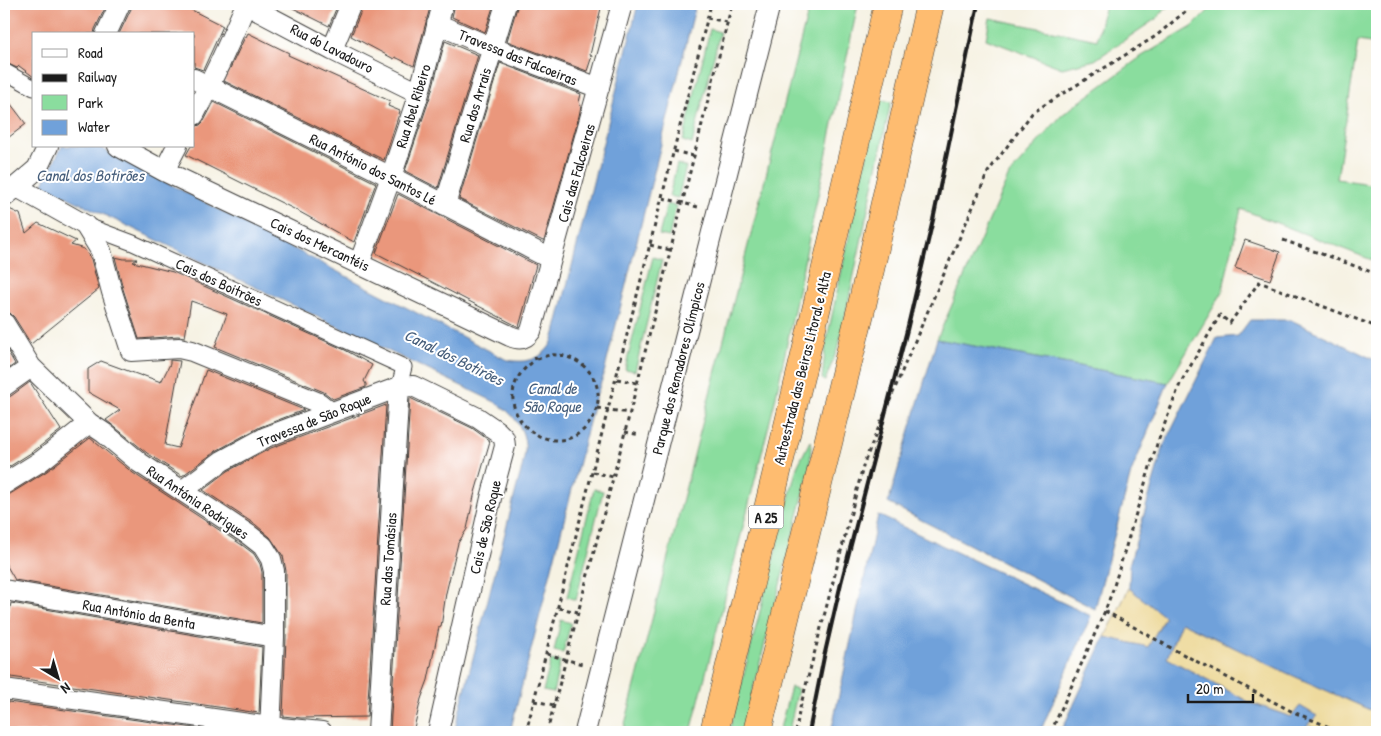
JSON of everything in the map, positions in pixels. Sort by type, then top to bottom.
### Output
[{"type":"highway","name":"Autoestrada das Beiras Litoral e Alta","points":[[714,732],[888,4]]},
{"type":"highway","points":[[757,732],[862,304],[930,4]]},
{"type":"street","points":[[107,32],[120,4]]},
{"type":"street","points":[[195,110],[201,83],[245,4]]},
{"type":"street","name":"Rua do Lavadouro","points":[[245,4],[419,93]]},
{"type":"street","points":[[332,50],[350,4]]},
{"type":"street","name":"Rua Abel Ribeiro","points":[[359,264],[419,93],[443,4]]},
{"type":"street","name":"Rua dos Arrais","points":[[445,205],[506,4]]},
{"type":"street","name":"Cais das Falcoeiras","points":[[523,339],[531,330],[622,4]]},
{"type":"street","name":"Parque dos Remadores Olímpicos","points":[[585,732],[770,4]]},
{"type":"street","name":"Travessa das Falcoeiras","points":[[437,24],[493,48],[599,88]]},
{"type":"street","points":[[4,71],[32,87]]},
{"type":"street","name":"Rua António dos Santos Lé","points":[[201,83],[551,259]]},
{"type":"street","points":[[10,192],[37,169],[47,148]]},
{"type":"street","name":"Cais dos Mercantéis","points":[[122,148],[164,171],[359,264],[513,337],[523,339]]},
{"type":"street","points":[[164,171],[176,148]]},
{"type":"street","name":"Cais dos Boitrões","points":[[10,192],[85,225],[133,243],[404,367],[399,387]]},
{"type":"street","points":[[85,225],[101,252],[131,351],[179,348],[192,351],[319,403],[330,412]]},
{"type":"street","name":"Rua Antónia Rodrigues","points":[[4,323],[31,367],[89,423],[140,463],[263,546],[271,559],[274,571],[274,637],[270,730]]},
{"type":"street","points":[[4,386],[31,367]]},
{"type":"street","name":"Cais de São Roque","points":[[399,387],[413,386],[478,418],[504,438],[504,446],[438,732]]},
{"type":"street","name":"Travessa de São Roque","points":[[182,491],[222,461],[266,437],[399,387]]},
{"type":"street","name":"Rua das Tomásias","points":[[378,732],[399,387]]},
{"type":"street","points":[[4,484],[41,460],[89,423]]},
{"type":"street","name":"Rua António da Benta","points":[[4,590],[274,637]]},
{"type":"street","points":[[4,689],[270,730],[322,732]]},
{"type":"path","points":[[526,732],[711,4]]},
{"type":"path","points":[[547,732],[732,4]]},
{"type":"path","points":[[796,732],[864,463],[988,172],[1033,112],[1156,36],[1194,4]]},
{"type":"path","points":[[707,18],[727,22]]},
{"type":"path","points":[[674,151],[694,156]]},
{"type":"path","points":[[662,198],[699,207]]},
{"type":"path","points":[[1283,240],[1377,274]]},
{"type":"path","points":[[650,245],[670,250]]},
{"type":"path","points":[[1051,732],[1105,611],[1157,444],[1180,384],[1220,315],[1230,323],[1260,282],[1377,327]]},
{"type":"path","points":[[549,355],[563,356],[576,360],[587,369],[595,380],[598,394],[597,408],[592,419],[584,429],[574,436],[562,440],[550,440],[538,436],[527,429],[519,420],[514,409],[514,387],[526,367],[535,360],[549,355]]},
{"type":"path","points":[[617,379],[637,383]]},
{"type":"path","points":[[597,408],[629,413]]},
{"type":"path","points":[[593,472],[613,477]]},
{"type":"path","points":[[558,608],[578,612]]},
{"type":"path","points":[[1105,611],[1292,711],[1340,732]]},
{"type":"path","points":[[547,654],[583,664]]},
{"type":"path","points":[[534,701],[554,705]]},
{"type":"green space","points":[[810,4],[858,4],[775,401],[691,732],[623,732]]},
{"type":"green space","points":[[1105,4],[1170,4],[1157,18],[1095,60],[1062,68],[986,39],[990,18],[1097,40]]},
{"type":"green space","points":[[1215,4],[1377,4],[1377,44],[1358,41],[1337,179],[1377,185],[1377,262],[1241,209],[1222,293],[1168,383],[937,339],[1009,175],[1062,115],[1142,56],[1192,27]]},
{"type":"green space","points":[[710,29],[720,32],[692,144],[683,141]]},
{"type":"green space","points":[[879,99],[891,102],[839,345],[825,381],[822,379],[826,343]]},
{"type":"green space","points":[[677,164],[686,167],[678,198],[669,196]]},
{"type":"green space","points":[[667,204],[676,206],[669,237],[659,235]]},
{"type":"green space","points":[[653,257],[662,260],[635,371],[625,369]]},
{"type":"green space","points":[[810,441],[810,469],[742,732],[729,732],[797,467]]},
{"type":"green space","points":[[594,489],[603,491],[576,600],[567,597]]},
{"type":"green space","points":[[561,620],[571,623],[563,653],[554,651]]},
{"type":"green space","points":[[551,660],[560,662],[553,693],[543,691]]},
{"type":"green space","points":[[791,687],[798,689],[789,732],[779,732]]},
{"type":"sand","points":[[1129,588],[1165,616],[1148,647],[1105,637]]},
{"type":"sand","points":[[1181,622],[1287,673],[1377,713],[1377,732],[1318,732],[1308,724],[1317,716],[1300,706],[1292,717],[1251,703],[1167,658]]},
{"type":"water","name":"Canal de São Roque","points":[[638,4],[696,4],[603,377],[595,399],[510,732],[454,732],[523,463],[525,451],[524,436],[517,422],[495,402],[42,185],[61,148],[101,148],[505,359],[524,361],[537,358],[547,350],[555,335]]},
{"type":"water","points":[[1250,320],[1291,320],[1377,361],[1377,713],[1287,673],[1181,622],[1167,658],[1251,703],[1291,717],[1300,706],[1317,716],[1308,724],[1305,732],[1061,732],[1105,637],[1148,647],[1165,617],[1129,588],[1130,562],[1164,445],[1217,338],[1238,336]]},
{"type":"water","points":[[937,339],[1168,383],[1131,473],[1095,609],[888,503]]},
{"type":"water","points":[[878,515],[1091,616],[1040,732],[831,732]]},
{"type":"building","points":[[4,4],[107,4],[94,32],[32,32],[32,76],[19,66],[17,68],[4,62]]},
{"type":"building","points":[[132,4],[180,4],[223,26],[203,70],[195,67],[195,32],[120,32]]},
{"type":"building","points":[[285,4],[338,4],[329,26]]},
{"type":"building","points":[[363,4],[431,4],[414,66],[395,57],[394,59],[351,36]]},
{"type":"building","points":[[455,4],[494,4],[485,32],[452,17]]},
{"type":"building","points":[[518,4],[602,4],[590,55],[592,56],[587,71],[507,41]]},
{"type":"building","points":[[248,33],[289,53],[288,55],[390,101],[388,106],[400,111],[384,160],[224,81]]},
{"type":"building","points":[[445,41],[478,55],[438,188],[405,171],[430,97]]},
{"type":"building","points":[[500,63],[581,94],[579,116],[544,241],[459,199]]},
{"type":"building","points":[[4,95],[26,124],[4,141]]},
{"type":"building","points":[[214,102],[376,183],[354,242],[298,211],[186,155],[190,148],[195,148],[195,127],[204,121]]},
{"type":"building","points":[[398,194],[536,265],[519,327],[376,253]]},
{"type":"building","points":[[7,208],[20,214],[26,233],[38,223],[76,241],[71,245],[84,249],[91,259],[99,289],[31,344],[14,317],[9,312],[4,311],[4,209]]},
{"type":"building","points":[[1245,240],[1280,252],[1270,280],[1235,268]]},
{"type":"building","points":[[115,257],[137,259],[133,262],[173,272],[345,350],[372,365],[364,381],[366,387],[333,399],[324,392],[215,347],[227,314],[191,301],[185,337],[139,339]]},
{"type":"building","points":[[4,345],[15,364],[4,372]]},
{"type":"building","points":[[170,360],[180,361],[165,445],[178,448],[206,370],[304,410],[260,427],[216,451],[182,476],[147,453],[106,420],[120,410],[88,392],[88,369],[101,361],[161,382],[170,364]]},
{"type":"building","points":[[30,382],[61,430],[34,451],[4,470],[4,398],[11,396]]},
{"type":"building","points":[[410,398],[472,428],[490,441],[474,496],[467,529],[458,543],[446,593],[441,627],[439,627],[428,680],[413,732],[390,732]]},
{"type":"building","points":[[386,405],[367,717],[301,718],[283,716],[286,571],[283,556],[270,537],[256,525],[203,490],[228,471],[271,448]]},
{"type":"building","points":[[90,438],[133,473],[254,554],[262,572],[262,623],[15,580],[4,561],[4,496],[47,471]]},
{"type":"building","points":[[11,603],[262,647],[259,713],[4,676],[4,637]]},
{"type":"building","points":[[8,702],[216,732],[4,732],[4,720]]},
{"type":"railway","points":[[809,732],[841,583],[907,330],[933,220],[978,4]]},
{"type":"water label","name":"Canal dos Botirões","points":[[90,175]]},
{"type":"water label","name":"Canal dos Botirões","points":[[454,357]]}]
